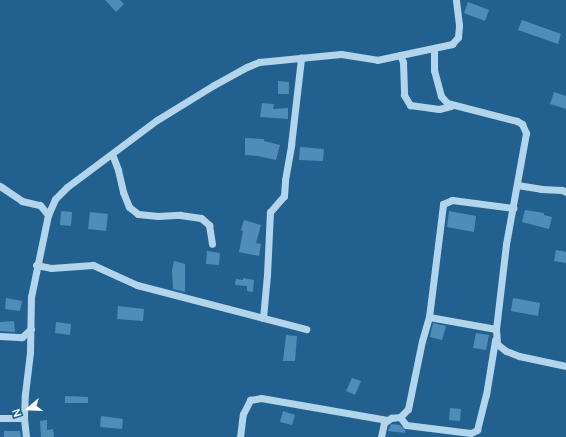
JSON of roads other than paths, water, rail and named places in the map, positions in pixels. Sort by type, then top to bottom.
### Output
[{"type":"street","points":[[26,437],[24,418],[31,329],[31,297],[36,265],[48,215],[55,199],[67,187],[157,120],[247,67],[260,62],[341,54],[377,60],[452,44],[458,37],[459,25],[456,0]]},
{"type":"street","points":[[400,417],[406,424],[471,433],[477,430],[486,395],[495,339],[506,244],[526,133],[522,124],[503,117],[451,106],[446,103],[441,96],[434,70],[434,49]]},
{"type":"street","points":[[400,55],[403,62],[404,94],[410,105],[420,108],[439,109],[451,106]]},
{"type":"street","points":[[263,318],[270,212],[284,196],[301,58]]},
{"type":"street","points":[[112,154],[129,207],[138,214],[158,216],[180,215],[201,218],[209,225],[212,244]]},
{"type":"street","points":[[517,185],[541,189],[562,190],[566,192]]},
{"type":"street","points":[[0,186],[22,201],[40,205],[48,215]]},
{"type":"street","points":[[240,437],[243,414],[250,400],[261,398],[387,420],[400,417],[408,409],[422,341],[429,317],[443,204],[452,200],[513,208]]},
{"type":"street","points":[[36,265],[51,268],[93,265],[137,285],[306,329]]},
{"type":"street","points":[[429,317],[496,329]]},
{"type":"street","points":[[0,336],[22,337],[31,329]]},
{"type":"street","points":[[495,339],[501,348],[519,356],[566,366]]},
{"type":"street","points":[[0,418],[24,418]]},
{"type":"street","points":[[381,437],[384,423],[387,420]]}]
